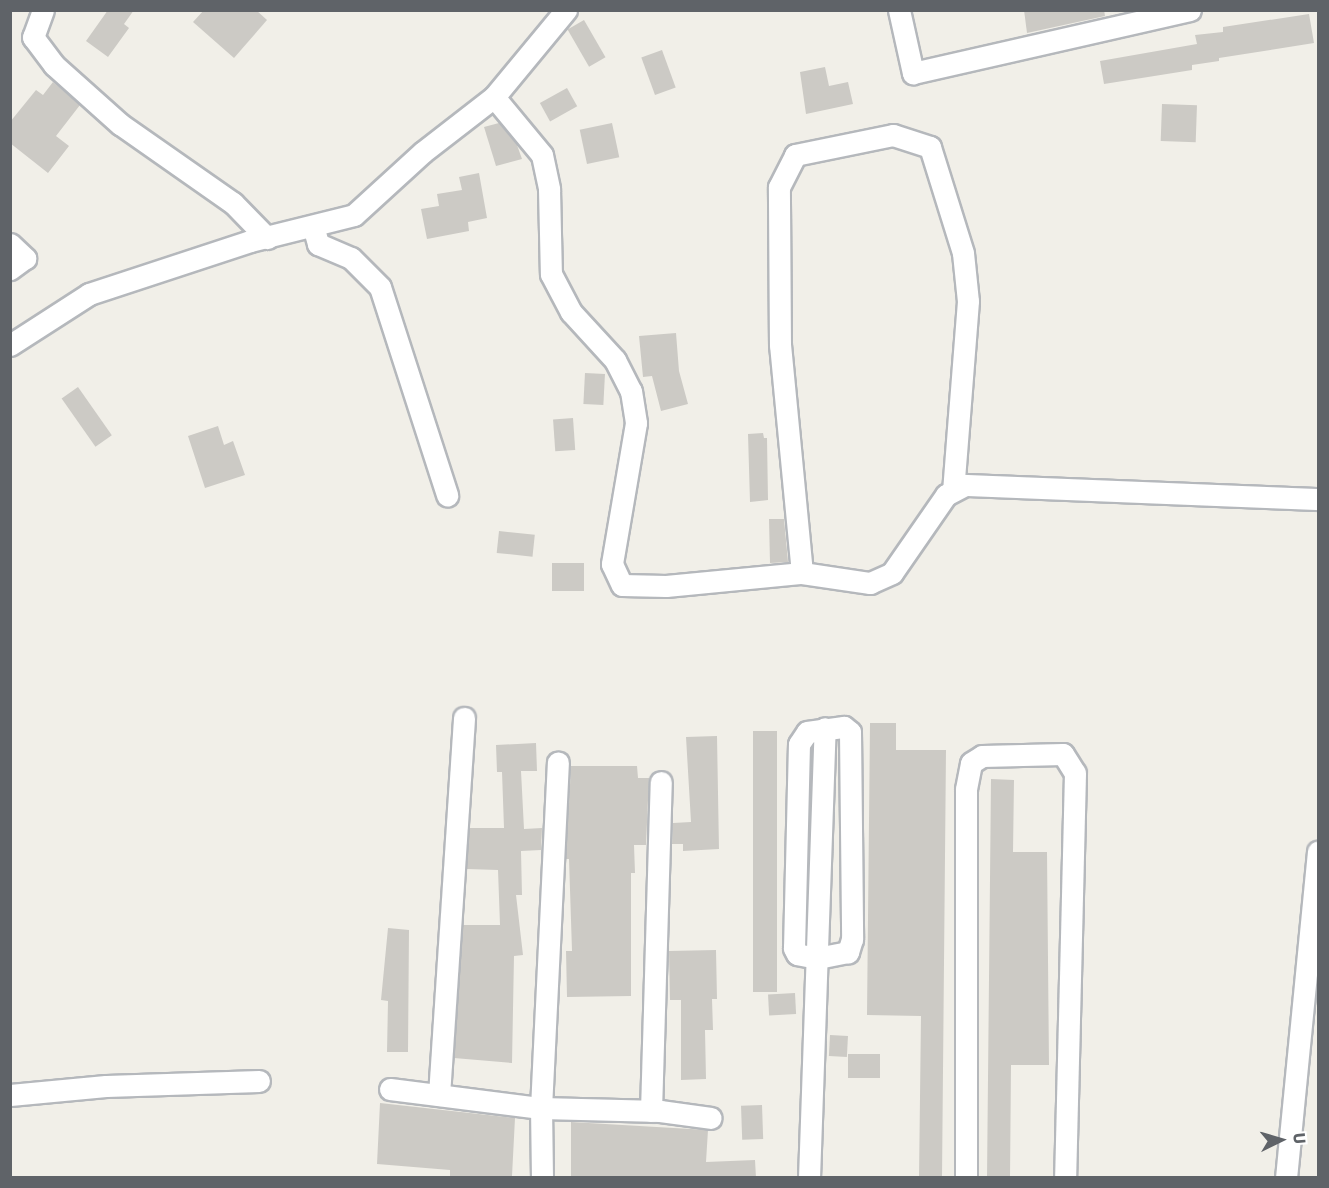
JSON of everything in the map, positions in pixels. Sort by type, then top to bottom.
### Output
[{"type":"street","points":[[44,10],[33,37],[54,65],[120,124],[233,203],[267,238]]},
{"type":"street","points":[[10,345],[89,294],[267,238],[354,215],[423,152],[494,97],[566,10]]},
{"type":"street","points":[[900,10],[913,72],[1190,10]]},
{"type":"street","points":[[494,97],[542,155],[549,189],[551,274],[571,312],[615,360],[631,391],[636,423],[612,564],[622,585],[666,586],[802,573],[856,583],[880,580],[892,573],[953,490],[965,485],[1318,499]]},
{"type":"street","points":[[802,573],[780,345],[778,187],[795,155],[893,135],[930,147],[963,253],[968,301],[953,490]]},
{"type":"street","points":[[313,226],[318,244],[351,258],[380,287],[447,495]]},
{"type":"street","points":[[10,244],[25,258],[10,270]]},
{"type":"street","points":[[439,1095],[464,718]]},
{"type":"street","points":[[809,1178],[825,728],[844,727],[850,732],[852,939],[848,952],[817,958]]},
{"type":"street","points":[[966,1178],[966,789],[971,763],[982,756],[1063,754],[1075,772],[1065,1178]]},
{"type":"street","points":[[542,1178],[541,1108],[558,762]]},
{"type":"street","points":[[651,1111],[661,782]]},
{"type":"street","points":[[1286,1178],[1313,960],[1318,852]]},
{"type":"street","points":[[10,1095],[106,1086],[259,1081]]},
{"type":"street","points":[[390,1089],[541,1108],[651,1111],[711,1118]]},
{"type":"building","points":[[108,10],[134,10],[124,24],[129,28],[108,57],[86,41]]},
{"type":"building","points":[[204,10],[256,10],[267,20],[234,58],[193,22]]},
{"type":"building","points":[[1024,10],[1104,10],[1105,16],[1027,33]]},
{"type":"building","points":[[1309,14],[1314,43],[1219,58],[1219,61],[1192,65],[1192,70],[1104,84],[1100,61],[1197,44],[1195,35],[1223,32],[1223,27]]},
{"type":"building","points":[[584,20],[606,57],[589,67],[568,30]]},
{"type":"building","points":[[662,50],[676,88],[655,95],[641,58]]},
{"type":"building","points":[[825,67],[829,86],[848,82],[853,104],[806,114],[800,72]]},
{"type":"building","points":[[53,82],[80,105],[56,136],[69,146],[48,173],[10,143],[10,122],[36,90],[43,95]]},
{"type":"building","points":[[567,88],[577,106],[550,121],[540,103]]},
{"type":"building","points":[[1162,104],[1197,105],[1196,142],[1161,141]]},
{"type":"building","points":[[499,123],[517,145],[522,159],[496,166],[484,127]]},
{"type":"building","points":[[612,123],[619,157],[587,164],[580,130]]},
{"type":"building","points":[[479,173],[487,218],[468,222],[469,231],[427,239],[421,209],[439,206],[437,194],[462,190],[459,177]]},
{"type":"building","points":[[676,333],[679,371],[688,404],[661,411],[652,376],[643,377],[639,336]]},
{"type":"building","points":[[585,373],[605,374],[603,405],[583,404]]},
{"type":"building","points":[[78,387],[112,435],[95,447],[62,398]]},
{"type":"building","points":[[573,418],[575,450],[555,451],[553,419]]},
{"type":"building","points":[[218,426],[224,445],[233,441],[245,475],[205,488],[188,436]]},
{"type":"building","points":[[763,433],[764,438],[767,438],[768,500],[750,502],[748,434]]},
{"type":"building","points":[[769,519],[784,519],[788,562],[770,563]]},
{"type":"building","points":[[499,531],[535,535],[533,557],[497,553]]},
{"type":"building","points":[[552,563],[584,563],[584,591],[552,591]]},
{"type":"building","points":[[870,723],[896,723],[896,750],[946,750],[942,1178],[919,1178],[921,1016],[867,1015]]},
{"type":"building","points":[[753,731],[777,731],[777,992],[753,992]]},
{"type":"building","points":[[717,736],[719,849],[683,851],[683,844],[672,844],[673,823],[691,822],[686,737]]},
{"type":"building","points":[[536,743],[537,771],[521,771],[524,829],[542,828],[541,850],[521,851],[522,895],[516,895],[523,955],[514,956],[512,1063],[454,1058],[463,925],[500,925],[498,870],[467,869],[469,828],[504,828],[502,772],[497,772],[496,745]]},
{"type":"building","points":[[571,766],[637,766],[638,778],[649,778],[646,845],[634,845],[635,873],[631,873],[631,996],[567,997],[566,951],[572,951],[569,859],[566,859]]},
{"type":"building","points":[[991,779],[1014,780],[1013,852],[1047,852],[1049,1065],[1011,1065],[1010,1178],[987,1178]]},
{"type":"building","points":[[388,928],[409,930],[408,1052],[387,1052],[388,1001],[381,1000]]},
{"type":"building","points":[[716,950],[717,999],[712,999],[713,1030],[705,1030],[706,1079],[681,1080],[681,1000],[670,1000],[669,951]]},
{"type":"building","points":[[795,993],[796,1014],[769,1015],[768,994]]},
{"type":"building","points":[[830,1035],[848,1036],[847,1057],[829,1056]]},
{"type":"building","points":[[848,1054],[880,1054],[880,1078],[848,1078]]},
{"type":"building","points":[[380,1103],[515,1118],[512,1176],[450,1177],[450,1170],[377,1164]]},
{"type":"building","points":[[762,1105],[763,1139],[742,1140],[741,1106]]},
{"type":"building","points":[[571,1122],[708,1130],[706,1162],[755,1160],[756,1178],[571,1178]]}]
